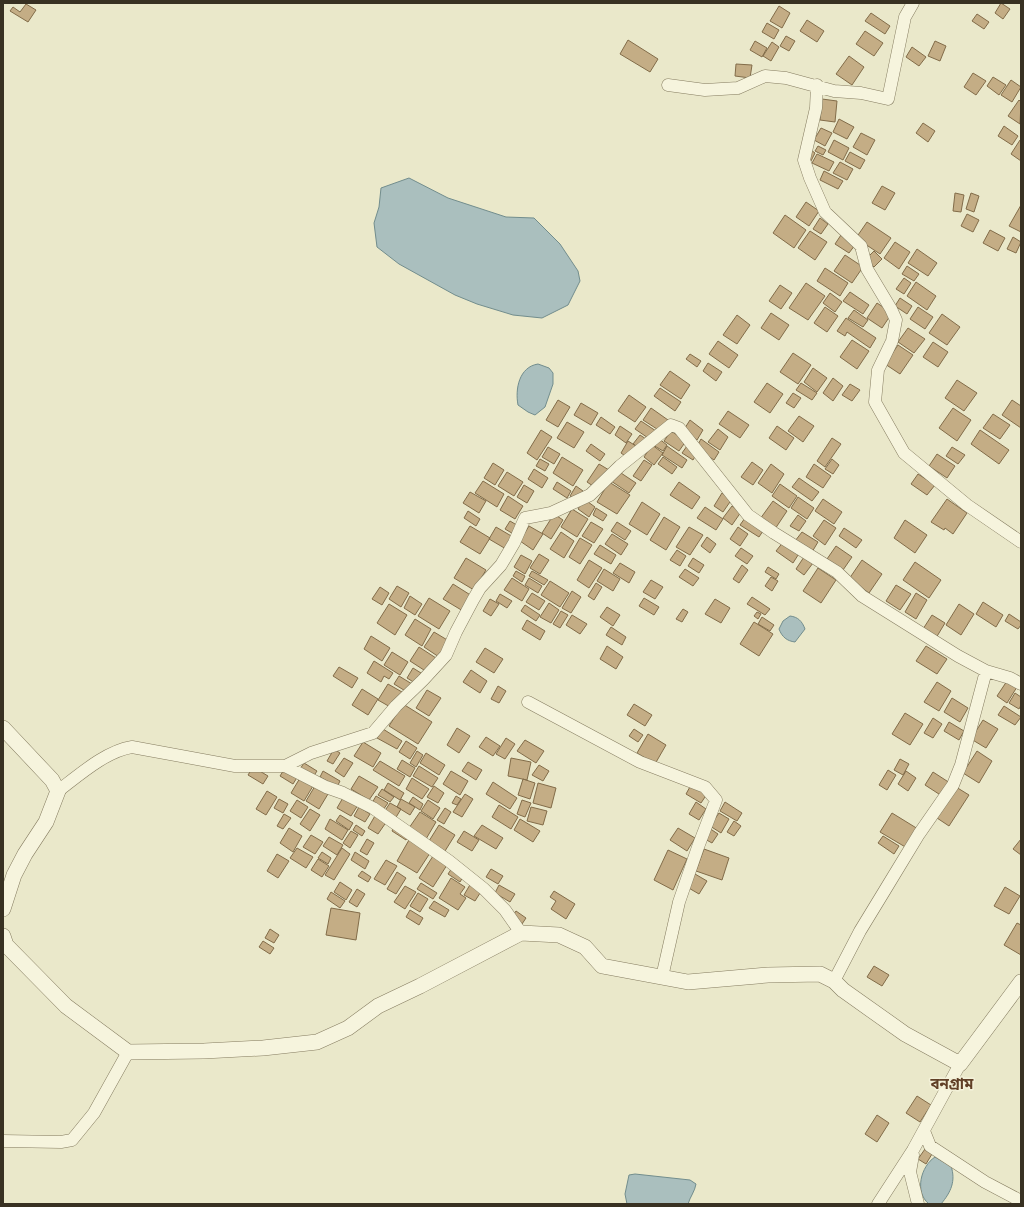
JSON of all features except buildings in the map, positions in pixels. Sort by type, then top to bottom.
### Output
[{"type":"street","points":[[668,85],[705,90],[738,88],[765,76],[786,78],[817,85],[834,91],[861,93],[888,99],[905,17],[913,3]]},
{"type":"street","points":[[817,85],[816,108],[804,160],[810,178],[825,212],[861,246],[867,269],[896,320],[892,341],[878,370],[875,402],[904,453],[967,505],[1021,542]]},
{"type":"street","points":[[3,909],[14,875],[25,854],[46,822],[58,791],[102,759],[121,749],[132,747],[235,766],[285,766],[312,753],[373,733],[396,706],[446,655],[472,600],[480,588],[501,565],[514,543],[525,518],[551,513],[590,495],[620,466],[671,425],[679,428],[748,515],[837,572],[862,596],[958,656],[986,671],[1010,678],[1021,684]]},
{"type":"street","points":[[834,981],[860,931],[919,834],[953,785],[961,765],[986,671]]},
{"type":"street","points":[[528,702],[640,762],[705,787],[716,800],[679,902],[662,977]]},
{"type":"street","points":[[3,728],[52,780],[58,791]]},
{"type":"street","points":[[285,766],[326,787],[343,793],[373,808],[417,838],[484,889],[505,910],[521,933]]},
{"type":"street","points":[[3,936],[6,945],[66,1006],[128,1052],[256,1049],[317,1042],[348,1028],[378,1006],[420,986],[521,933],[559,935],[585,947],[602,966],[688,982],[768,975],[820,974],[834,981],[843,990],[905,1034],[960,1064]]},
{"type":"street","points":[[878,1204],[913,1150],[960,1064],[1021,982]]},
{"type":"street","points":[[3,1142],[61,1142],[72,1140],[94,1114],[128,1052]]},
{"type":"street","points":[[924,1131],[930,1146],[985,1182],[1021,1201]]},
{"type":"street","points":[[913,1150],[910,1172],[918,1204]]},
{"type":"shaded area","points":[[409,178],[448,198],[506,217],[534,218],[560,244],[578,271],[580,281],[568,305],[542,318],[513,315],[477,304],[455,295],[399,264],[377,247],[374,223],[379,207],[381,188]]},
{"type":"shaded area","points":[[538,364],[549,368],[553,373],[553,384],[545,407],[535,415],[518,405],[517,392],[520,380],[526,369]]},
{"type":"shaded area","points":[[790,616],[799,620],[805,629],[795,642],[785,638],[779,629],[783,621]]},
{"type":"shaded area","points":[[935,1157],[951,1166],[953,1181],[950,1191],[941,1204],[929,1204],[924,1199],[922,1193],[921,1179],[926,1166]]},
{"type":"shaded area","points":[[635,1174],[690,1180],[696,1184],[695,1189],[688,1204],[627,1204],[625,1194],[629,1175]]},
{"type":"district","name":"বনগ্রাম","points":[[952,1084]]}]
